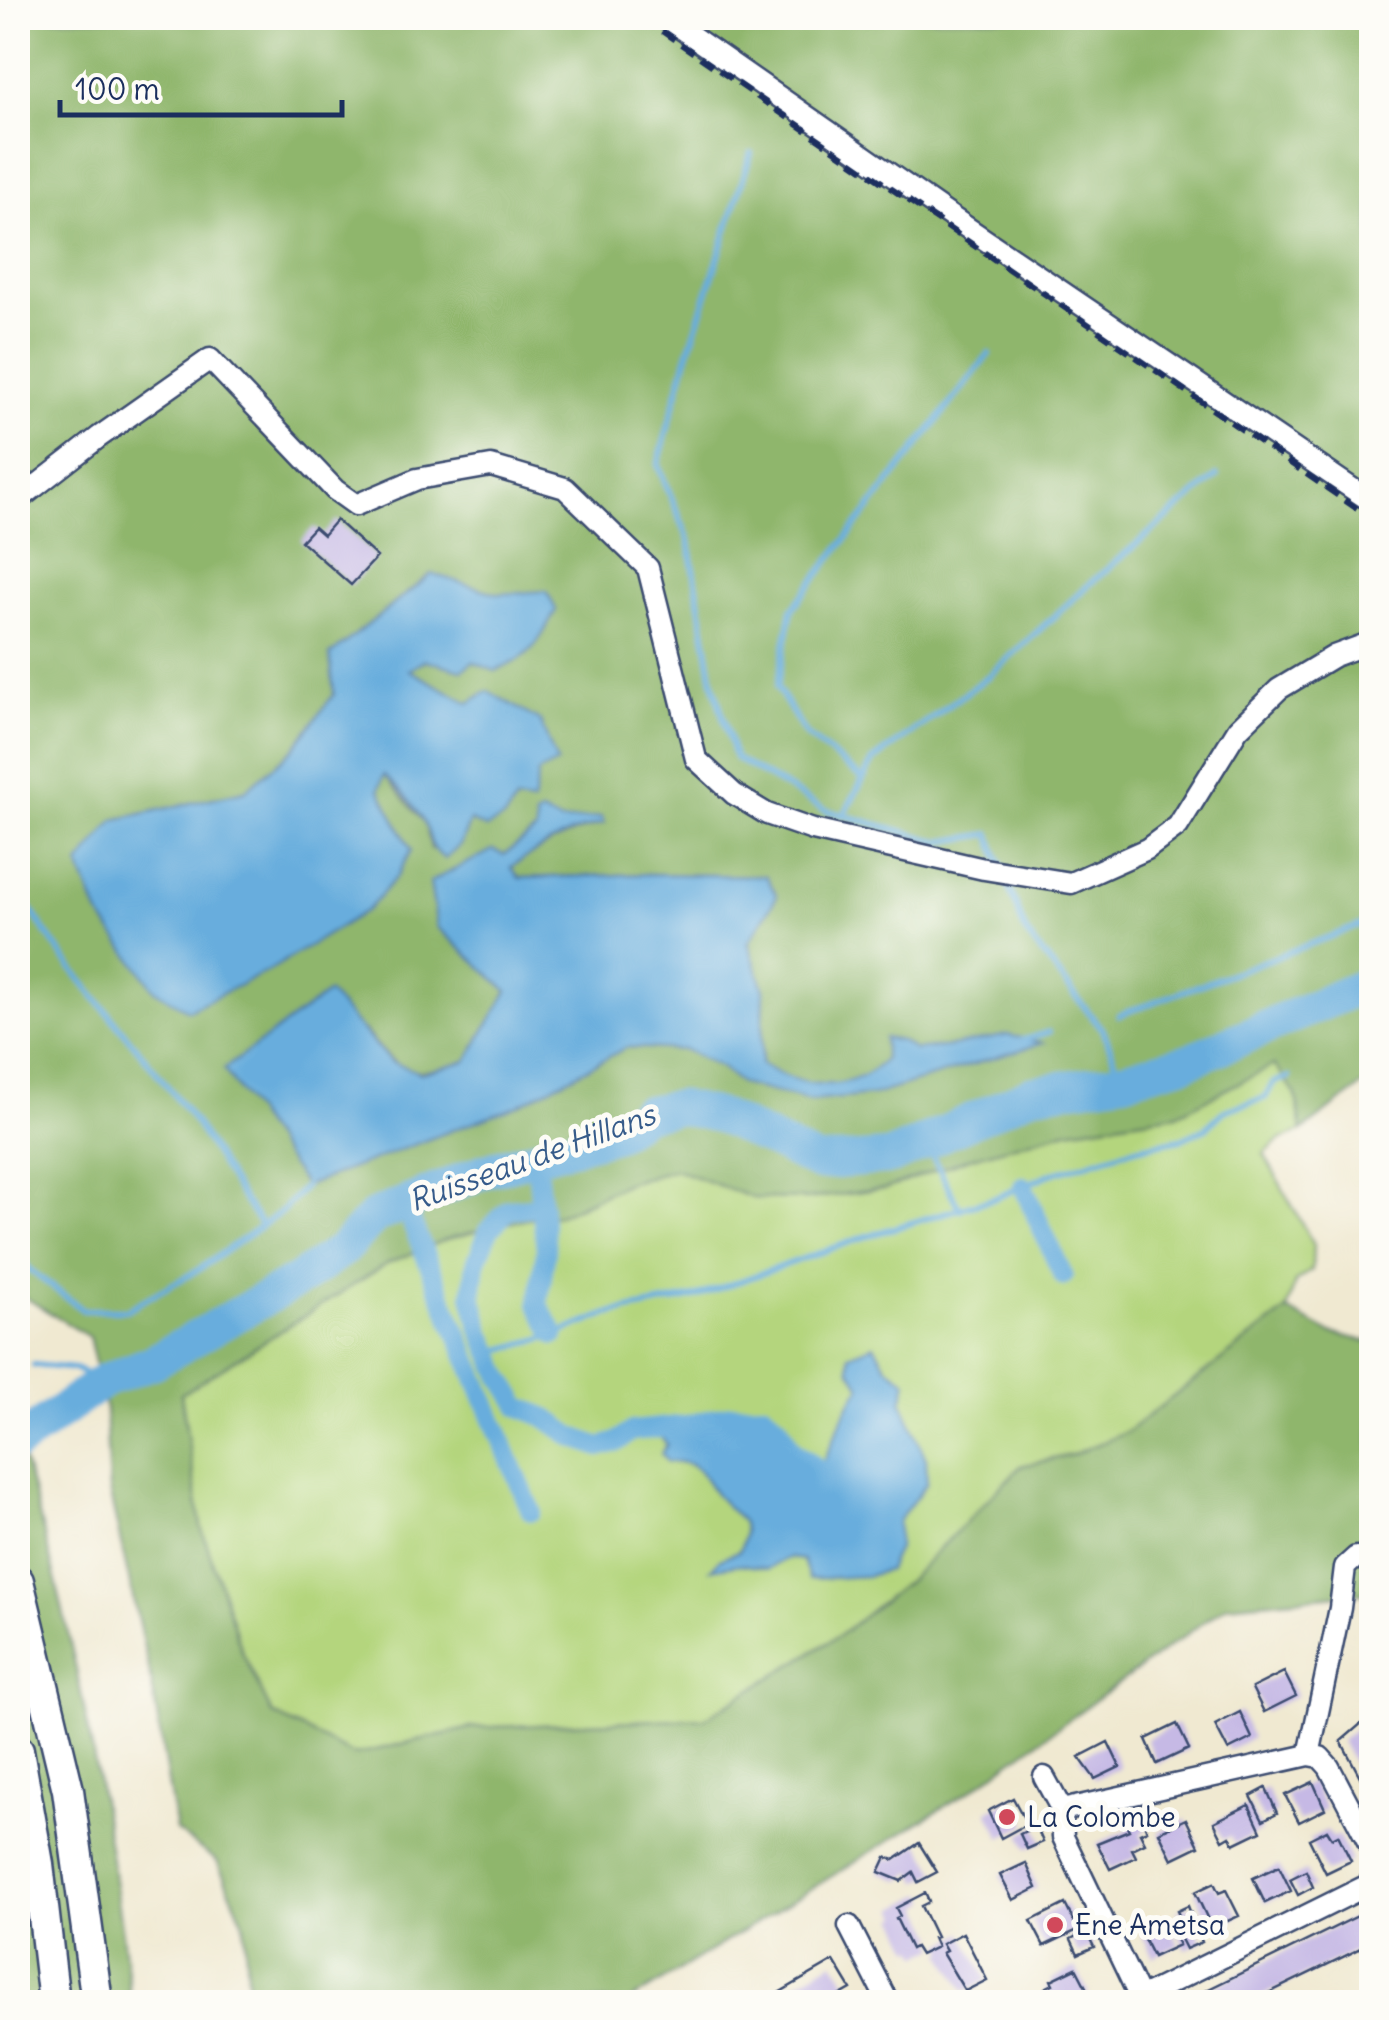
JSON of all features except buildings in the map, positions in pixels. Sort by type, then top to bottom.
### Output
[{"type":"highway","points":[[18,1581],[68,1790],[97,2002]]},
{"type":"highway","points":[[18,1750],[38,1864],[54,2002]]},
{"type":"street","points":[[666,18],[1372,502]]},
{"type":"street","points":[[18,500],[98,437],[210,359],[335,490],[356,505],[417,479],[491,466],[564,488],[648,568],[696,760],[734,794],[767,814],[812,830],[984,869],[1072,883],[1147,849],[1178,826],[1238,729],[1280,689],[1334,656],[1372,642]]},
{"type":"street","points":[[1308,1755],[1340,1608],[1345,1567],[1356,1557]]},
{"type":"street","points":[[1062,1810],[1308,1755],[1320,1756],[1372,1850]]},
{"type":"street","points":[[1044,1777],[1062,1810],[1063,1837],[1141,2000],[1372,1880]]},
{"type":"street","points":[[849,1926],[888,2002]]},
{"type":"green space","points":[[18,18],[1371,18],[1371,1079],[1302,1131],[1296,1095],[1274,1065],[1177,1114],[1067,1130],[969,1158],[885,1189],[806,1199],[753,1198],[675,1169],[627,1183],[559,1215],[520,1220],[447,1239],[388,1263],[181,1394],[201,1527],[243,1654],[272,1714],[354,1755],[471,1728],[705,1718],[840,1635],[907,1582],[1021,1466],[1072,1455],[1127,1432],[1287,1310],[1330,1333],[1371,1342],[1371,1592],[1227,1605],[971,1790],[628,2002],[246,2002],[244,1923],[217,1861],[176,1831],[151,1679],[109,1490],[105,1406],[89,1337],[18,1293]],"holes":[[[431,574],[498,594],[462,670],[425,660],[408,670],[469,703],[516,801],[504,818],[470,821],[460,845],[431,849],[425,824],[384,774],[378,788],[411,850],[114,820],[245,791],[293,750],[334,694],[330,655]],[[536,816],[561,822],[601,817],[604,823],[567,836],[511,867],[519,878],[766,876],[777,896],[748,943],[764,990],[761,1072],[722,1068],[685,1049],[627,1047],[516,1106],[225,1069],[365,1031],[390,1058],[409,1070],[432,1070],[467,1061],[508,991],[437,927],[503,856],[536,831]]]},
{"type":"green space","points":[[1275,1064],[1296,1095],[1302,1131],[1280,1140],[1264,1154],[1313,1244],[1312,1270],[1295,1282],[1287,1310],[1127,1432],[1072,1455],[1021,1466],[907,1582],[840,1635],[705,1718],[471,1728],[354,1755],[272,1714],[243,1654],[201,1527],[181,1394],[388,1263],[447,1239],[520,1220],[559,1215],[627,1183],[675,1169],[753,1198],[806,1199],[885,1189],[969,1158],[1067,1130],[1177,1114]]},
{"type":"green space","points":[[18,1441],[72,1650],[111,1860],[131,2002],[19,2002]]},
{"type":"water","points":[[432,574],[498,594],[547,591],[556,610],[533,648],[495,671],[473,662],[462,670],[425,660],[409,670],[469,703],[488,691],[540,721],[557,763],[538,773],[533,803],[516,801],[504,818],[486,828],[470,821],[460,845],[445,859],[433,847],[412,805],[384,775],[379,789],[411,850],[397,876],[367,910],[270,970],[188,1010],[156,991],[98,913],[79,865],[114,820],[245,791],[293,750],[334,694],[330,655]]},
{"type":"water","points":[[541,813],[561,822],[601,817],[604,823],[567,835],[511,867],[519,878],[766,876],[777,896],[748,943],[764,990],[761,1064],[776,1072],[808,1083],[856,1079],[884,1060],[884,1038],[901,1041],[915,1050],[1008,1035],[1043,1043],[873,1095],[811,1101],[741,1084],[722,1068],[685,1050],[627,1047],[516,1106],[305,1186],[224,1069],[328,993],[391,1062],[421,1073],[467,1061],[508,991],[437,927],[430,882],[493,850],[504,855],[536,831],[536,816]]},
{"type":"water","points":[[874,1345],[887,1367],[907,1381],[902,1402],[926,1459],[927,1483],[898,1521],[898,1548],[888,1570],[868,1576],[809,1579],[803,1560],[788,1558],[768,1569],[741,1564],[711,1569],[720,1559],[740,1550],[743,1523],[698,1470],[686,1463],[667,1462],[661,1454],[667,1444],[654,1430],[731,1414],[764,1413],[779,1426],[792,1449],[819,1469],[861,1387],[850,1369],[849,1355]]},
{"type":"waterway","points":[[751,153],[658,465],[689,540],[713,682],[735,758],[825,810],[940,842],[990,834],[1002,867]]},
{"type":"waterway","points":[[863,779],[805,734],[777,687],[792,609],[989,354]]},
{"type":"waterway","points":[[844,815],[873,761],[990,675],[1217,476]]},
{"type":"waterway","points":[[1006,879],[1026,933],[1104,1032],[1122,1079]]},
{"type":"waterway","points":[[18,888],[58,949],[194,1122],[262,1225]]},
{"type":"waterway","points":[[1119,1015],[1372,921]]},
{"type":"waterway","name":"Ruisseau de Hillans","points":[[18,1443],[103,1381],[153,1362],[300,1279],[342,1250],[375,1216],[484,1171],[613,1135],[645,1113],[679,1107],[720,1116],[818,1163],[892,1157],[1032,1093],[1122,1079],[1188,1061],[1372,982]]},
{"type":"waterway","points":[[1020,1041],[1049,1032]]},
{"type":"waterway","points":[[493,1352],[555,1335],[608,1314],[695,1297],[867,1236],[998,1197],[1048,1175],[1135,1148],[1181,1139],[1205,1129],[1225,1110],[1265,1098],[1273,1083],[1289,1077]]},
{"type":"waterway","points":[[925,1142],[960,1210]]},
{"type":"waterway","points":[[536,1157],[546,1250],[538,1304],[555,1335]]},
{"type":"waterway","points":[[18,1253],[30,1270],[83,1310],[126,1310],[198,1270],[281,1212],[305,1186]]},
{"type":"waterway","points":[[1023,1186],[1063,1276]]},
{"type":"waterway","points":[[404,1204],[531,1511]]},
{"type":"waterway","points":[[542,1206],[509,1209],[489,1230],[476,1263],[472,1296],[482,1333],[520,1407],[545,1417],[573,1437],[600,1447],[617,1442],[632,1431],[688,1425],[731,1414],[764,1413],[779,1426],[792,1449],[819,1469]]},
{"type":"waterway","points":[[34,1365],[75,1369],[103,1381]]},
{"type":"railway","points":[[643,18],[1372,519]]},
{"type":"place","name":"La Colombe","points":[[1007,1817]]},
{"type":"place","name":"Ene Ametsa","points":[[1055,1925]]}]
